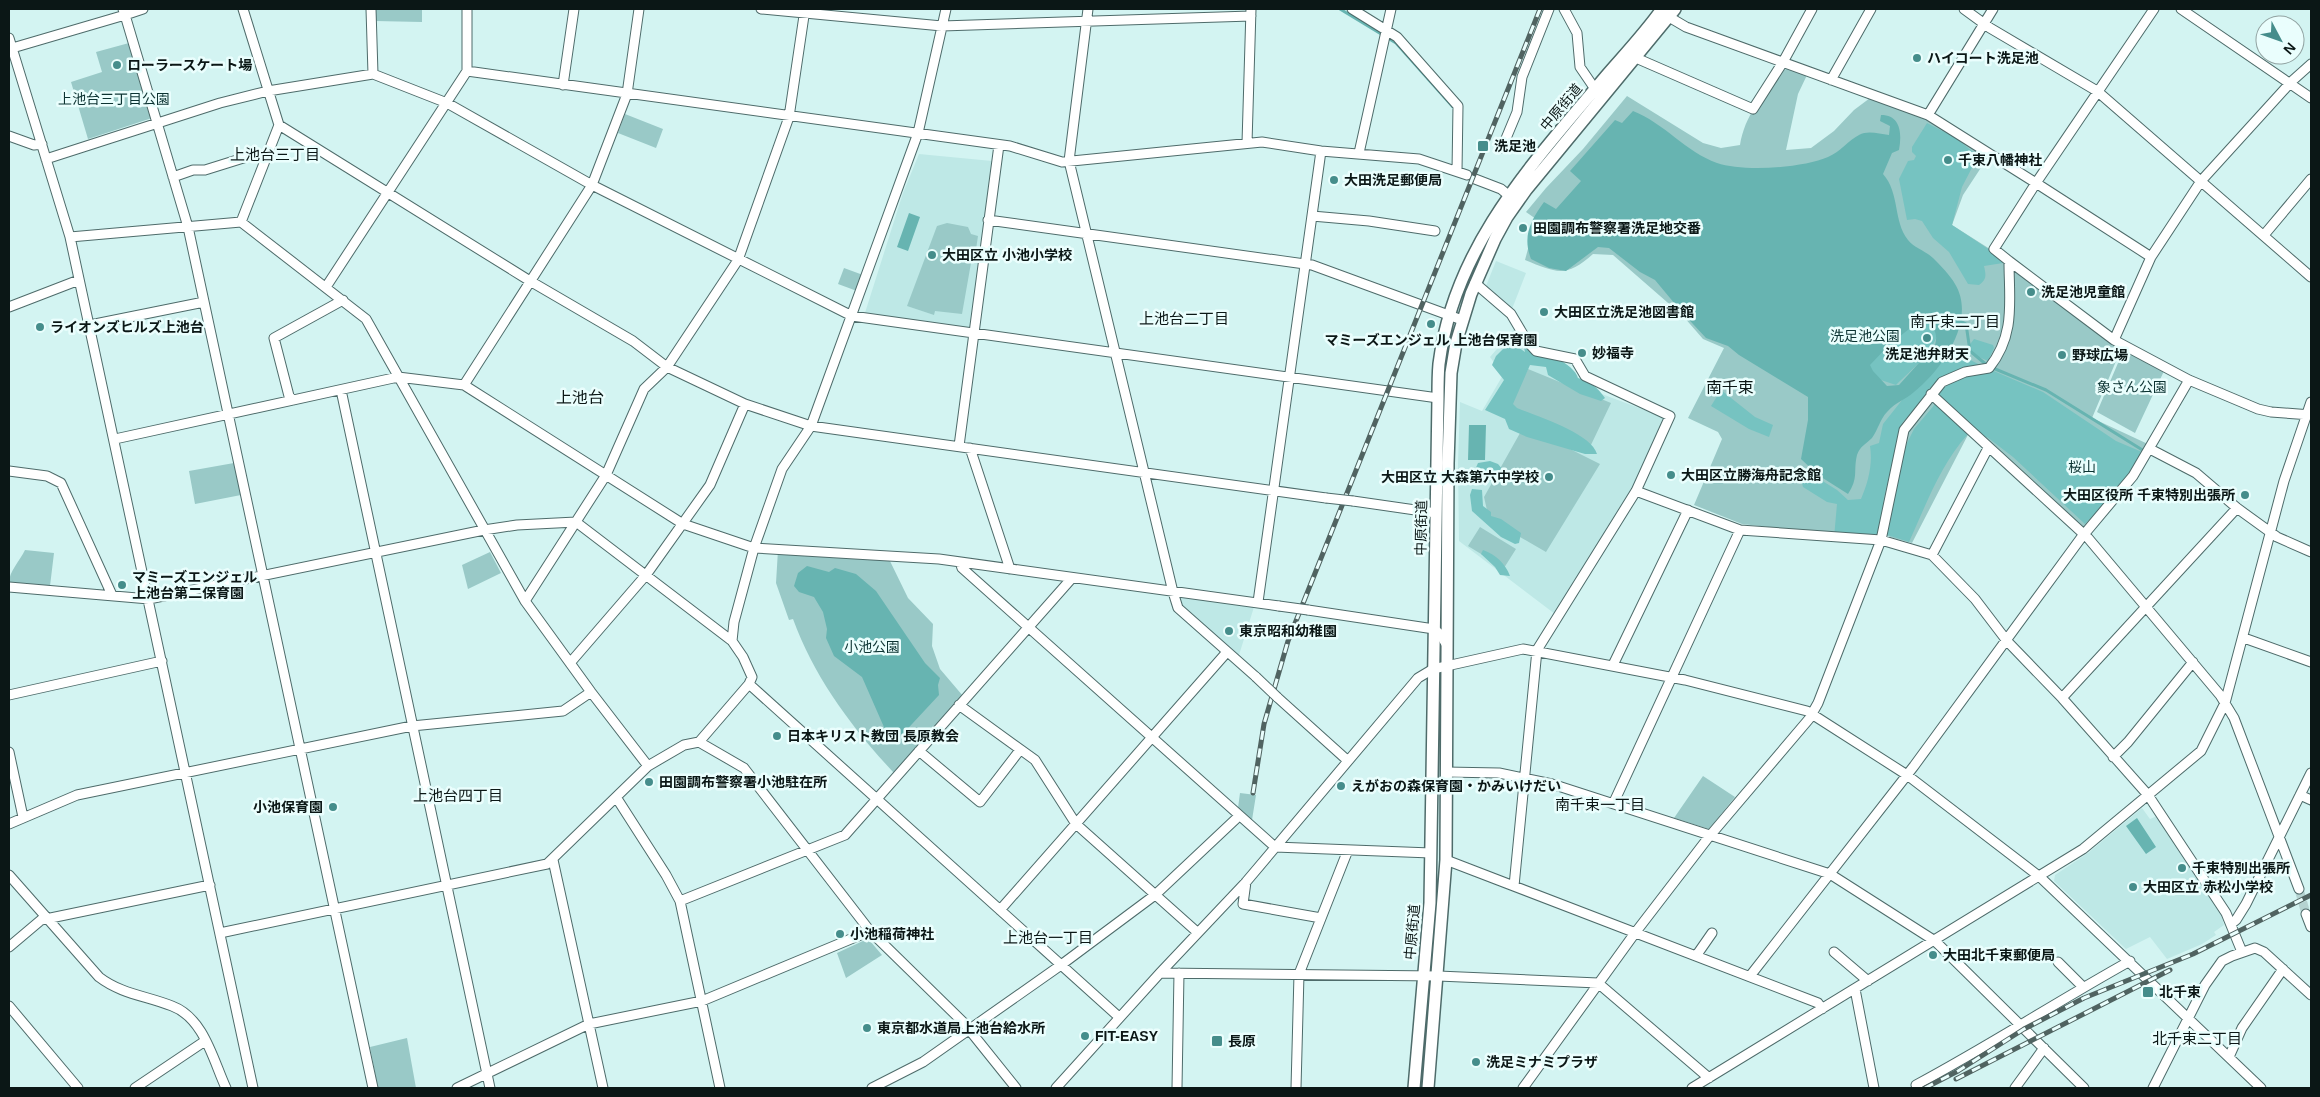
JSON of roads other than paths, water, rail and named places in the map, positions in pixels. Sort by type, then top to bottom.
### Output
[{"type":"main road","name":"中原街道","points":[[1414,1088],[1430,903],[1439,364],[1450,316],[1462,281],[1478,245],[1595,89],[1668,12]]},
{"type":"main road","name":"中原街道","points":[[1428,1088],[1446,860],[1449,392],[1453,353],[1475,283],[1513,198],[1636,58],[1668,12]]},
{"type":"street","points":[[10,48],[124,12],[143,9]]},
{"type":"street","points":[[243,9],[279,125],[530,281],[633,341],[667,366],[745,404],[811,426],[1436,513]]},
{"type":"street","points":[[371,9],[373,74]]},
{"type":"street","points":[[326,287],[467,71],[466,9]]},
{"type":"street","points":[[563,85],[574,9]]},
{"type":"street","points":[[464,385],[592,185],[628,94],[639,9]]},
{"type":"street","points":[[762,9],[805,11],[942,26],[1086,21],[1251,12],[1247,143]]},
{"type":"street","points":[[732,641],[734,622],[754,548],[782,469],[811,426],[918,133],[946,9]]},
{"type":"street","points":[[1088,9],[1069,160],[1178,608],[1347,760]]},
{"type":"street","points":[[1352,9],[1397,37],[1458,106],[1457,171]]},
{"type":"street","points":[[1359,153],[1391,9]]},
{"type":"street","points":[[1502,148],[1517,112],[1522,77],[1549,9]]},
{"type":"street","points":[[1564,9],[1577,34],[1580,67],[1595,89]]},
{"type":"street","points":[[1636,58],[1753,108],[1783,62],[1812,9]]},
{"type":"street","points":[[1831,80],[1871,9]]},
{"type":"street","points":[[1964,9],[1984,24],[2097,91],[2311,277]]},
{"type":"street","points":[[1928,115],[1993,9]]},
{"type":"street","points":[[2154,9],[2036,182],[1994,248],[2114,340],[2189,380],[2258,409],[2308,415]]},
{"type":"street","points":[[2181,9],[2311,98]]},
{"type":"street","points":[[525,601],[606,476],[644,388],[667,366],[738,260],[790,117],[805,11]]},
{"type":"street","points":[[124,12],[188,227],[373,1088]]},
{"type":"street","points":[[1668,12],[1686,26],[1928,115],[2036,182],[2151,258]]},
{"type":"street","points":[[9,38],[10,48],[70,237],[115,439],[253,1088]]},
{"type":"street","points":[[2114,340],[2151,258],[2201,181],[2290,83],[2311,64]]},
{"type":"street","points":[[467,71],[999,145],[1062,162],[1262,142],[1321,151],[1419,159],[1457,171],[1501,189],[1513,198]]},
{"type":"street","points":[[46,158],[158,124],[215,104],[268,92],[373,74],[446,103],[592,185],[852,316],[1438,398]]},
{"type":"street","points":[[241,222],[279,125]]},
{"type":"street","points":[[9,136],[34,145],[42,144]]},
{"type":"street","points":[[959,446],[999,145]]},
{"type":"street","points":[[1258,602],[1321,151]]},
{"type":"street","points":[[173,176],[193,170],[204,170],[253,155]]},
{"type":"street","points":[[2264,235],[2311,179]]},
{"type":"street","points":[[1312,216],[1369,221],[1435,231]]},
{"type":"street","points":[[988,220],[1305,264],[1462,320]]},
{"type":"street","points":[[70,237],[241,222],[366,319],[525,601],[570,664],[648,766]]},
{"type":"street","points":[[1523,1088],[1635,933],[1710,836],[1812,714],[1881,540],[1904,430],[1930,394],[1942,382],[1965,372],[1992,364],[2008,334],[2009,261]]},
{"type":"street","points":[[9,306],[79,280]]},
{"type":"street","points":[[1475,283],[1510,314],[1527,342],[1536,351],[1576,359],[1585,376],[1670,416],[1636,492],[1537,650],[1523,778],[1514,886]]},
{"type":"street","points":[[293,400],[289,396],[274,338],[343,300]]},
{"type":"street","points":[[90,325],[204,302]]},
{"type":"street","points":[[115,439],[398,377],[464,385],[683,524],[754,548],[960,562],[1258,602],[1434,629],[1445,640],[1447,646]]},
{"type":"street","points":[[1750,976],[1907,775],[2084,534],[2134,476],[2189,380]]},
{"type":"street","points":[[341,390],[490,1088]]},
{"type":"street","points":[[1930,394],[2084,534],[2193,662],[2225,703],[2234,718],[2299,889]]},
{"type":"street","points":[[1692,1088],[2083,849],[2201,752],[2225,703],[2244,638],[2284,481],[2311,402]]},
{"type":"street","points":[[570,664],[646,575],[710,485],[745,404]]},
{"type":"street","points":[[970,448],[1010,569]]},
{"type":"street","points":[[1932,555],[1988,448]]},
{"type":"street","points":[[2150,449],[2196,473],[2237,508],[2271,533],[2311,552]]},
{"type":"street","points":[[9,471],[46,476],[61,483],[112,595]]},
{"type":"street","points":[[1636,492],[1740,530],[1881,540],[1932,555],[1975,599],[2007,641],[2062,698],[2148,795],[2226,913],[2242,952]]},
{"type":"street","points":[[2062,698],[2237,508]]},
{"type":"street","points":[[1613,665],[1688,510]]},
{"type":"street","points":[[9,587],[149,599],[484,530],[517,525],[576,522],[732,641],[743,657],[752,677],[749,684],[699,742],[684,745],[648,766],[547,864],[220,933]]},
{"type":"street","points":[[1614,802],[1740,530]]},
{"type":"street","points":[[960,562],[962,568],[1028,628],[1275,847],[1431,852]]},
{"type":"street","points":[[680,901],[845,835],[1072,578]]},
{"type":"street","points":[[2244,638],[2311,662]]},
{"type":"street","points":[[1056,1088],[1197,932],[1246,882],[1418,678],[1434,668],[1523,649],[1537,650],[1672,677],[1752,696],[1812,714],[1907,775],[2040,877],[2261,1088]]},
{"type":"street","points":[[1000,910],[1227,652]]},
{"type":"street","points":[[9,695],[162,661]]},
{"type":"street","points":[[2113,757],[2128,742],[2193,662]]},
{"type":"street","points":[[749,684],[1119,1017]]},
{"type":"street","points":[[9,824],[77,795],[412,726],[563,711],[591,692]]},
{"type":"street","points":[[959,705],[1035,760],[1076,824],[1197,932]]},
{"type":"street","points":[[699,742],[744,768],[870,931],[968,1028],[1016,1088]]},
{"type":"street","points":[[919,751],[980,802],[1020,750]]},
{"type":"street","points":[[9,752],[23,818]]},
{"type":"street","points":[[1446,772],[1499,774],[1552,784],[1614,802],[1710,836],[1830,874],[1935,941],[2084,1088]]},
{"type":"street","points":[[2231,924],[2236,920],[2246,904],[2311,773]]},
{"type":"street","points":[[2300,795],[2311,800]]},
{"type":"street","points":[[616,798],[680,901],[720,1088]]},
{"type":"street","points":[[872,1088],[923,1062],[968,1028],[1061,965],[1155,895],[1239,816]]},
{"type":"street","points":[[1296,1088],[1299,974],[1348,850]]},
{"type":"street","points":[[553,860],[603,1088]]},
{"type":"street","points":[[1446,860],[1750,976],[1818,1003],[1822,1009]]},
{"type":"street","points":[[9,875],[49,918],[99,977],[111,985],[128,992],[173,1006],[190,1018],[200,1030],[226,1088]]},
{"type":"street","points":[[1246,882],[1243,904],[1321,918]]},
{"type":"street","points":[[9,947],[41,920],[210,885]]},
{"type":"street","points":[[2306,914],[2311,927]]},
{"type":"street","points":[[457,1088],[589,1024],[702,1001],[870,931]]},
{"type":"street","points":[[1696,956],[1712,933]]},
{"type":"street","points":[[2153,1088],[2211,975],[2222,962],[2255,948],[2264,952],[2311,995]]},
{"type":"street","points":[[1834,952],[1868,981]]},
{"type":"street","points":[[1916,1085],[1980,1050],[2019,1024],[2130,961]]},
{"type":"street","points":[[2058,962],[2083,987]]},
{"type":"street","points":[[2229,1057],[2242,1028],[2283,969]]},
{"type":"street","points":[[1160,973],[1438,976],[1598,983],[1709,1078]]},
{"type":"street","points":[[1176,1088],[1179,973]]},
{"type":"street","points":[[1855,989],[1874,1088]]},
{"type":"street","points":[[9,1006],[78,1088]]},
{"type":"street","points":[[135,1088],[205,1041]]},
{"type":"street","points":[[2015,1088],[2044,1048]]},
{"type":"waterway","points":[[1340,9],[1396,43],[1453,107]]},
{"type":"waterway","points":[[1960,321],[1966,324],[1970,351],[1988,366],[2046,390],[2144,451]]},
{"type":"tunnel","points":[[2299,889],[2306,914]]},
{"type":"railway","points":[[1253,793],[1264,724],[1288,641],[1540,9]]},
{"type":"railway","points":[[1925,1088],[1958,1071],[2024,1029],[2084,998],[2193,954],[2311,895]]},
{"type":"railway","points":[[1956,1079],[2170,970]]},
{"type":"place","name":"ハイコート洗足池","points":[[1917,58]]},
{"type":"place","name":"ローラースケート場","points":[[117,65]]},
{"type":"place","name":"洗足池","points":[[1483,146]]},
{"type":"place","name":"千束八幡神社","points":[[1948,160]]},
{"type":"place","name":"大田洗足郵便局","points":[[1334,180]]},
{"type":"place","name":"田園調布警察署洗足地交番","points":[[1523,228]]},
{"type":"place","name":"大田区立 小池小学校","points":[[932,255]]},
{"type":"place","name":"洗足池児童館","points":[[2031,292]]},
{"type":"place","name":"大田区立洗足池図書館","points":[[1544,312]]},
{"type":"place","name":"マミーズエンジェル 上池台保育園","points":[[1431,324]]},
{"type":"place","name":"ライオンズヒルズ上池台","points":[[40,327]]},
{"type":"place","name":"洗足池弁財天","points":[[1927,338]]},
{"type":"place","name":"妙福寺","points":[[1582,353]]},
{"type":"place","name":"野球広場","points":[[2062,355]]},
{"type":"place","name":"大田区立勝海舟記念館","points":[[1671,475]]},
{"type":"place","name":"大田区立 大森第六中学校","points":[[1549,477]]},
{"type":"place","name":"大田区役所 千束特別出張所","points":[[2245,495]]},
{"type":"place","name":"マミーズエンジェル 上池台第二保育園","points":[[122,585]]},
{"type":"place","name":"東京昭和幼稚園","points":[[1229,631]]},
{"type":"place","name":"日本キリスト教団 長原教会","points":[[777,736]]},
{"type":"place","name":"田園調布警察署小池駐在所","points":[[649,782]]},
{"type":"place","name":"えがおの森保育園・かみいけだい","points":[[1341,786]]},
{"type":"place","name":"小池保育園","points":[[333,807]]},
{"type":"place","name":"千束特別出張所","points":[[2182,868]]},
{"type":"place","name":"大田区立 赤松小学校","points":[[2133,887]]},
{"type":"place","name":"小池稲荷神社","points":[[840,934]]},
{"type":"place","name":"大田北千束郵便局","points":[[1933,955]]},
{"type":"place","name":"北千束","points":[[2148,992]]},
{"type":"place","name":"東京都水道局上池台給水所","points":[[867,1028]]},
{"type":"place","name":"FIT-EASY","points":[[1085,1036]]},
{"type":"place","name":"長原","points":[[1217,1041]]},
{"type":"place","name":"洗足ミナミプラザ","points":[[1476,1062]]},
{"type":"district","name":"上池台三丁目","points":[[275,155]]},
{"type":"district","name":"上池台二丁目","points":[[1184,319]]},
{"type":"district","name":"南千束二丁目","points":[[1955,322]]},
{"type":"district","name":"南千束","points":[[1730,387]]},
{"type":"district","name":"上池台","points":[[580,397]]},
{"type":"district","name":"上池台四丁目","points":[[458,796]]},
{"type":"district","name":"南千束一丁目","points":[[1600,805]]},
{"type":"district","name":"上池台一丁目","points":[[1048,938]]},
{"type":"district","name":"北千束二丁目","points":[[2197,1039]]},
{"type":"park label","name":"上池台三丁目公園","points":[[114,99]]},
{"type":"park label","name":"洗足池公園","points":[[1865,336]]},
{"type":"park label","name":"象さん公園","points":[[2132,387]]},
{"type":"park label","name":"桜山","points":[[2082,467]]},
{"type":"park label","name":"小池公園","points":[[872,647]]}]
